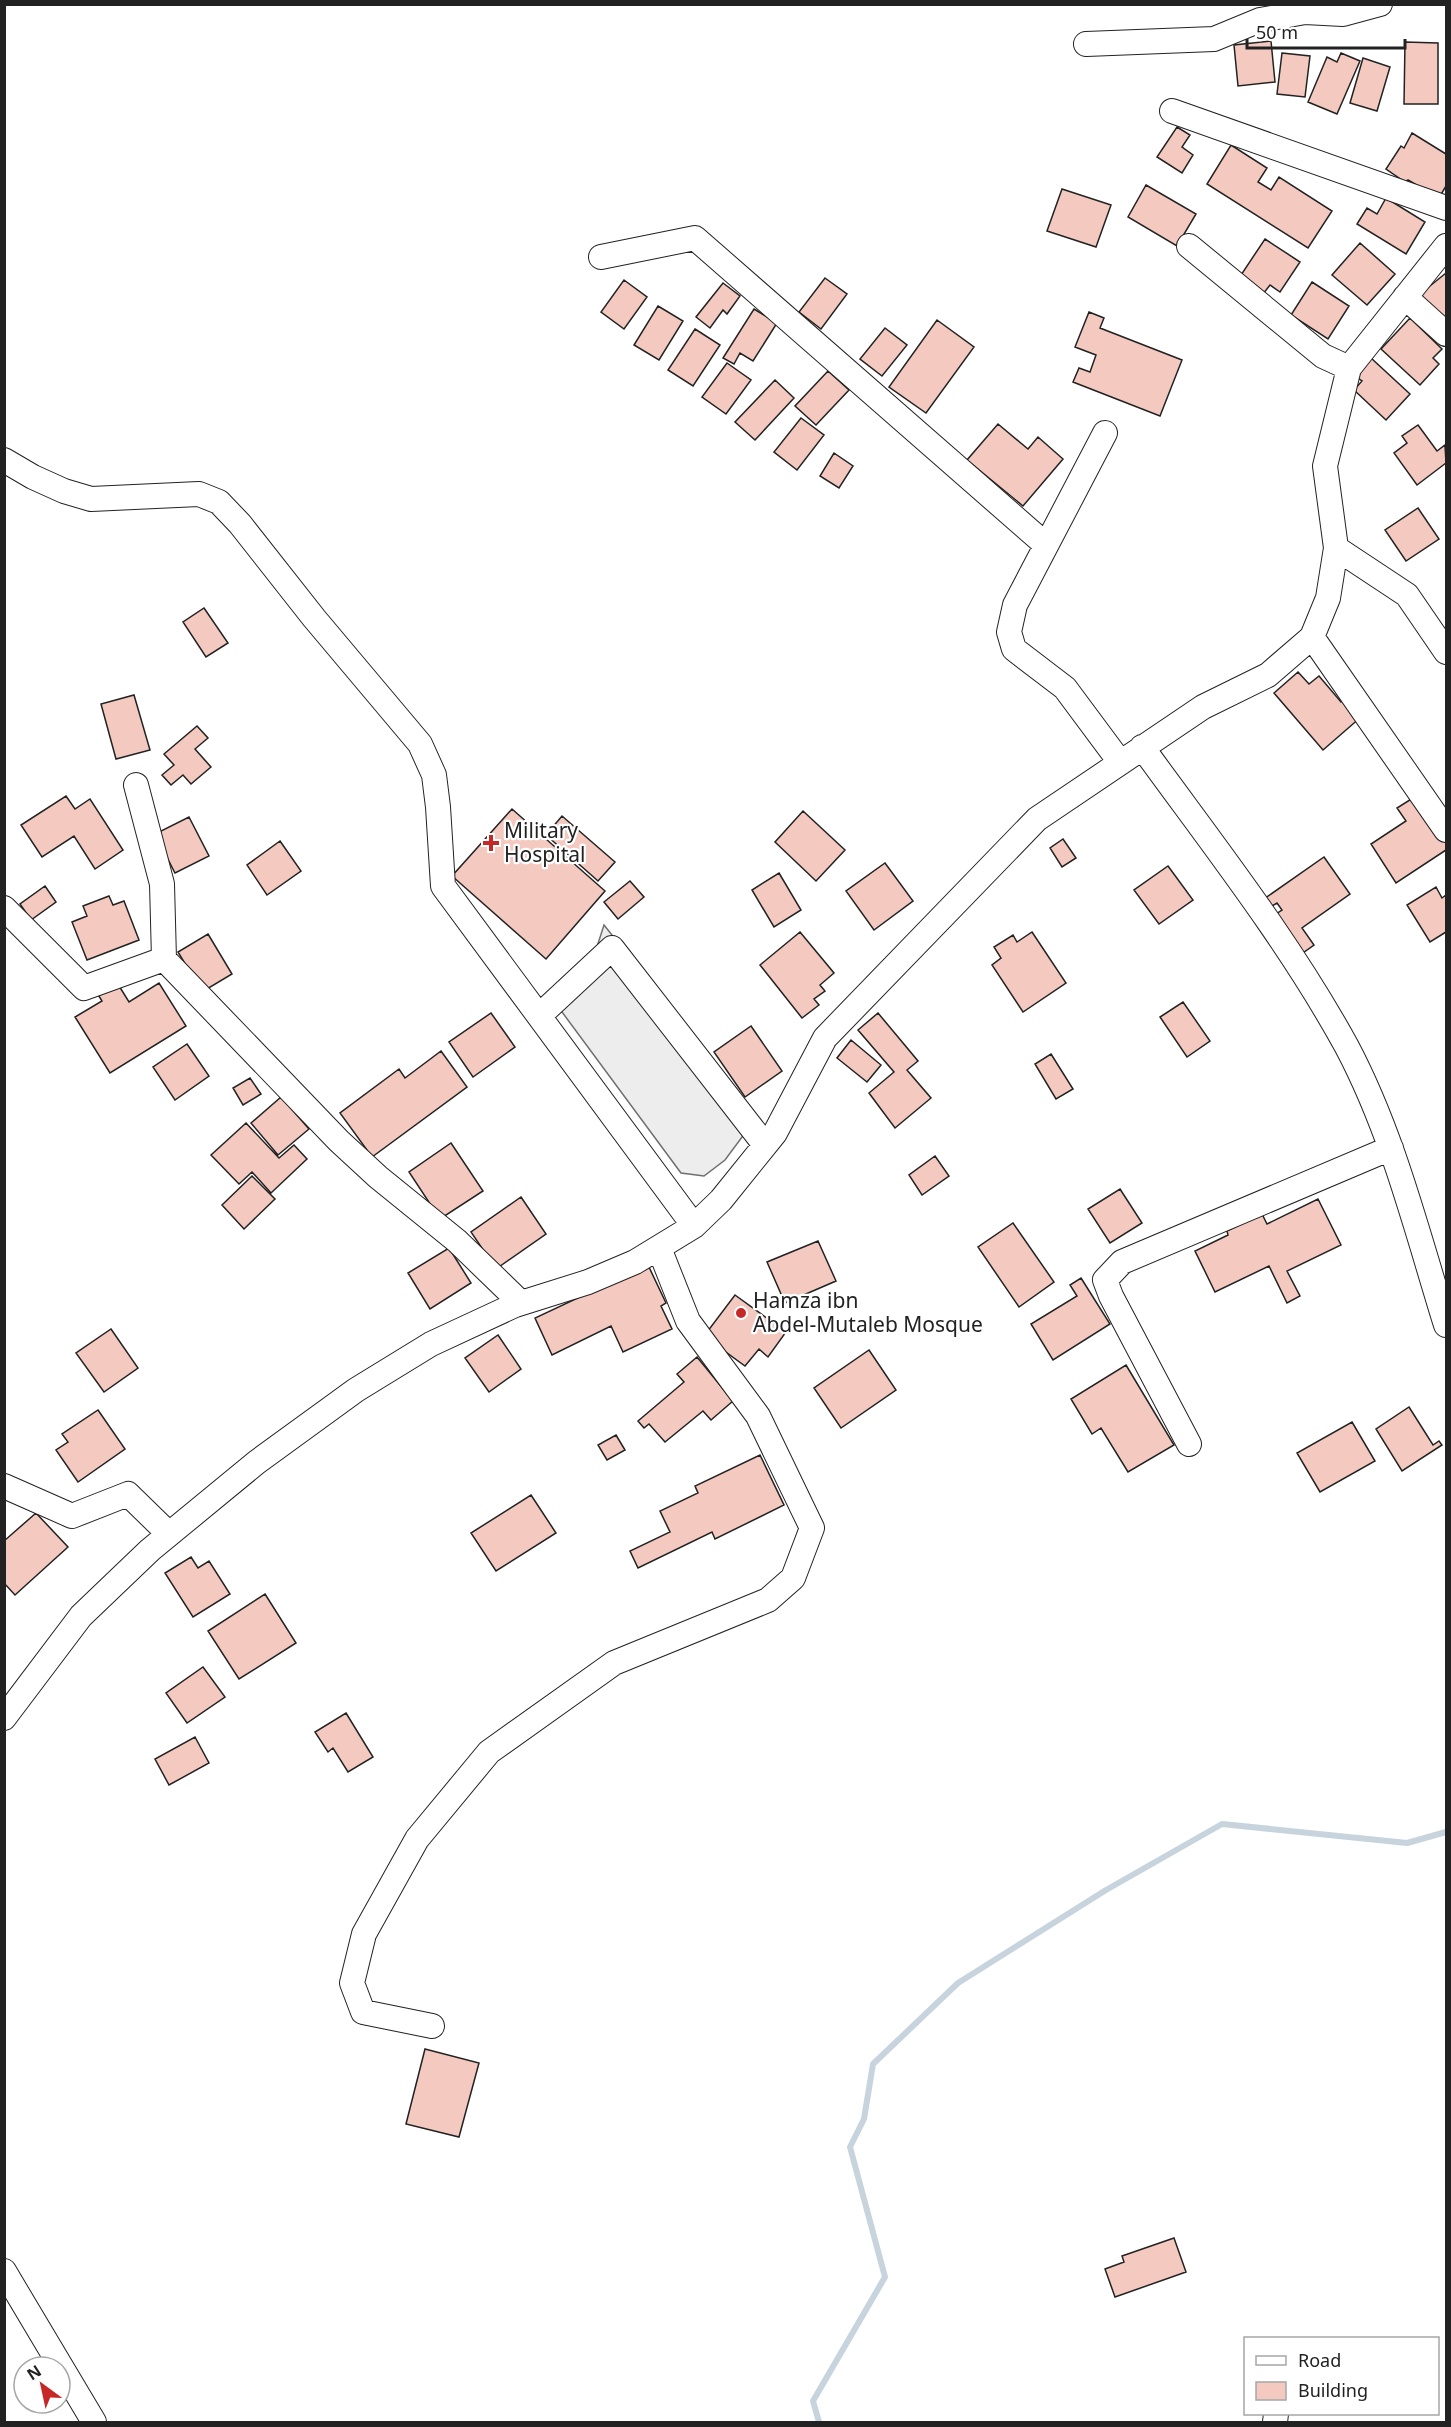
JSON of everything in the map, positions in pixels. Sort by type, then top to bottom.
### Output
[{"type":"street","points":[[1086,44],[1214,39],[1260,20],[1305,12],[1343,14],[1380,4]]},
{"type":"street","points":[[1172,111],[1446,208]]},
{"type":"street","points":[[601,257],[695,238],[1046,545]]},
{"type":"street","points":[[1189,246],[1323,356],[1349,368]]},
{"type":"street","points":[[4,1718],[81,1616],[169,1534],[257,1462],[356,1390],[431,1344],[521,1303],[588,1282],[635,1262],[694,1226],[721,1200],[775,1132],[825,1038],[1037,819],[1203,707],[1268,675],[1312,636],[1328,598],[1336,548],[1325,466],[1349,368],[1446,246]]},
{"type":"street","points":[[1405,297],[1446,334]]},
{"type":"street","points":[[1105,433],[1015,604],[1009,632],[1014,649],[1065,688],[1120,762]]},
{"type":"street","points":[[4,460],[64,491],[91,499],[199,494],[219,502],[233,517],[420,744],[434,775],[443,886],[694,1226]]},
{"type":"street","points":[[1336,548],[1407,596],[1446,652]]},
{"type":"street","points":[[1312,636],[1446,830]]},
{"type":"street","points":[[1142,747],[1295,959],[1347,1049],[1392,1148],[1446,1325]]},
{"type":"street","points":[[136,785],[162,884],[164,959],[339,1141],[378,1177],[457,1241],[521,1303]]},
{"type":"street","points":[[4,908],[84,988],[164,959]]},
{"type":"street","points":[[539,1016],[612,948],[765,1145]]},
{"type":"street","points":[[1189,1444],[1111,1296],[1105,1280],[1122,1262],[1392,1148]]},
{"type":"street","points":[[432,2026],[363,2012],[352,1983],[364,1934],[417,1839],[489,1752],[614,1663],[768,1600],[793,1578],[812,1528],[758,1416],[688,1321],[659,1248]]},
{"type":"street","points":[[4,1486],[72,1516],[128,1494],[169,1534]]},
{"type":"street","points":[[4,2271],[94,2422]]},
{"type":"shaded area","points":[[604,925],[757,1117],[725,1160],[704,1176],[681,1173],[548,993],[594,956]]},
{"type":"building","points":[[1271,41],[1275,82],[1238,86],[1234,45]]},
{"type":"building","points":[[1405,42],[1438,43],[1438,104],[1404,104]]},
{"type":"building","points":[[1282,53],[1310,56],[1305,97],[1277,94]]},
{"type":"building","points":[[1341,53],[1360,61],[1337,114],[1308,102],[1327,57],[1337,62]]},
{"type":"building","points":[[1363,58],[1390,67],[1377,111],[1350,103]]},
{"type":"building","points":[[1177,127],[1190,135],[1182,147],[1193,155],[1182,173],[1157,157]]},
{"type":"building","points":[[1412,133],[1446,154],[1446,186],[1439,198],[1408,180],[1405,182],[1386,169],[1401,146],[1404,148]]},
{"type":"building","points":[[1231,145],[1267,168],[1258,182],[1271,190],[1279,177],[1332,211],[1308,248],[1207,184]]},
{"type":"building","points":[[1146,185],[1196,214],[1177,246],[1128,217]]},
{"type":"building","points":[[1062,189],[1111,205],[1096,247],[1047,231]]},
{"type":"building","points":[[1386,198],[1425,222],[1406,254],[1357,224],[1367,208],[1377,214]]},
{"type":"building","points":[[1265,239],[1300,262],[1280,292],[1270,285],[1263,294],[1239,278]]},
{"type":"building","points":[[1360,243],[1395,274],[1367,305],[1332,275]]},
{"type":"building","points":[[1446,273],[1446,326],[1420,294]]},
{"type":"building","points":[[825,278],[847,294],[821,329],[799,312]]},
{"type":"building","points":[[624,280],[647,297],[624,329],[601,312]]},
{"type":"building","points":[[1312,282],[1349,306],[1328,339],[1291,315]]},
{"type":"building","points":[[723,283],[740,296],[727,314],[723,310],[710,328],[696,317]]},
{"type":"building","points":[[658,306],[683,321],[659,360],[634,345]]},
{"type":"building","points":[[754,309],[777,323],[753,361],[740,353],[734,364],[723,358]]},
{"type":"building","points":[[1089,312],[1104,318],[1100,328],[1182,360],[1160,416],[1073,382],[1079,368],[1090,372],[1096,355],[1075,347]]},
{"type":"building","points":[[1410,318],[1442,349],[1433,358],[1439,364],[1420,385],[1381,349]]},
{"type":"building","points":[[937,320],[974,347],[926,413],[889,387]]},
{"type":"building","points":[[885,328],[907,345],[882,376],[860,359]]},
{"type":"building","points":[[695,329],[720,345],[693,386],[668,370]]},
{"type":"building","points":[[1371,358],[1410,394],[1386,420],[1354,390],[1362,381],[1355,376]]},
{"type":"building","points":[[727,363],[751,380],[726,414],[702,397]]},
{"type":"building","points":[[828,371],[849,390],[816,425],[795,406]]},
{"type":"building","points":[[775,380],[794,398],[755,440],[735,422]]},
{"type":"building","points":[[801,418],[824,435],[797,470],[774,452]]},
{"type":"building","points":[[998,424],[1028,449],[1038,437],[1063,459],[1023,506],[967,460]]},
{"type":"building","points":[[1418,425],[1437,451],[1445,445],[1446,463],[1417,485],[1394,453],[1407,443],[1402,436]]},
{"type":"building","points":[[834,453],[853,466],[839,488],[820,476]]},
{"type":"building","points":[[1418,508],[1439,539],[1406,561],[1385,530]]},
{"type":"building","points":[[204,608],[228,643],[206,657],[183,622]]},
{"type":"building","points":[[1298,672],[1309,684],[1319,676],[1341,702],[1345,698],[1361,717],[1323,750],[1274,693]]},
{"type":"building","points":[[134,695],[150,750],[116,759],[101,704]]},
{"type":"building","points":[[197,726],[208,738],[195,749],[211,767],[191,784],[183,775],[171,785],[162,775],[174,765],[164,754]]},
{"type":"building","points":[[66,796],[75,809],[90,799],[123,850],[95,869],[74,836],[42,857],[21,825]]},
{"type":"building","points":[[1416,796],[1446,843],[1446,850],[1396,883],[1371,844],[1406,821],[1397,808]]},
{"type":"building","points":[[512,809],[605,891],[546,959],[452,876]]},
{"type":"building","points":[[803,811],[845,850],[816,881],[775,842]]},
{"type":"building","points":[[562,816],[615,862],[598,881],[546,835]]},
{"type":"building","points":[[189,817],[209,856],[175,873],[155,834]]},
{"type":"building","points":[[1063,839],[1076,858],[1062,867],[1050,848]]},
{"type":"building","points":[[280,841],[301,871],[267,895],[247,865]]},
{"type":"building","points":[[1324,857],[1350,894],[1302,928],[1314,945],[1300,955],[1273,916],[1282,910],[1277,903],[1267,909],[1261,901]]},
{"type":"building","points":[[885,863],[913,901],[874,930],[846,891]]},
{"type":"building","points":[[1168,866],[1193,900],[1159,924],[1134,890]]},
{"type":"building","points":[[779,873],[801,910],[774,927],[752,890]]},
{"type":"building","points":[[630,881],[644,897],[618,919],[604,902]]},
{"type":"building","points":[[45,886],[56,902],[31,920],[20,904]]},
{"type":"building","points":[[1436,887],[1442,898],[1446,895],[1446,932],[1430,942],[1407,905]]},
{"type":"building","points":[[109,896],[113,905],[124,901],[139,940],[87,960],[72,922],[87,916],[83,906]]},
{"type":"building","points":[[800,932],[834,973],[820,985],[825,991],[814,999],[819,1005],[802,1018],[760,965]]},
{"type":"building","points":[[1032,932],[1066,983],[1023,1012],[992,965],[1001,958],[994,947],[1013,935],[1017,942]]},
{"type":"building","points":[[208,934],[232,974],[202,992],[178,952]]},
{"type":"building","points":[[116,981],[129,1002],[159,983],[186,1026],[110,1073],[75,1017],[102,1001],[97,993]]},
{"type":"building","points":[[1183,1002],[1210,1041],[1187,1057],[1160,1017]]},
{"type":"building","points":[[491,1013],[515,1047],[473,1077],[449,1042]]},
{"type":"building","points":[[878,1013],[918,1061],[907,1070],[931,1098],[895,1128],[869,1093],[894,1072],[858,1030]]},
{"type":"building","points":[[751,1026],[782,1071],[745,1097],[714,1052]]},
{"type":"building","points":[[851,1040],[881,1065],[867,1082],[837,1058]]},
{"type":"building","points":[[187,1044],[209,1076],[175,1100],[153,1067]]},
{"type":"building","points":[[441,1051],[467,1087],[372,1157],[340,1113],[399,1069],[405,1078]]},
{"type":"building","points":[[1051,1054],[1073,1089],[1056,1099],[1035,1064]]},
{"type":"building","points":[[250,1078],[261,1094],[243,1105],[233,1088]]},
{"type":"building","points":[[281,1097],[309,1129],[278,1155],[251,1123]]},
{"type":"building","points":[[246,1123],[279,1158],[294,1145],[307,1159],[271,1193],[252,1172],[239,1184],[211,1155]]},
{"type":"building","points":[[451,1143],[483,1191],[440,1219],[409,1172]]},
{"type":"building","points":[[935,1156],[949,1176],[922,1195],[909,1175]]},
{"type":"building","points":[[252,1176],[275,1199],[244,1229],[222,1205]]},
{"type":"building","points":[[1120,1189],[1142,1223],[1110,1243],[1088,1209]]},
{"type":"building","points":[[521,1197],[546,1234],[496,1269],[471,1232]]},
{"type":"building","points":[[1318,1199],[1341,1245],[1287,1271],[1300,1296],[1287,1303],[1269,1266],[1215,1292],[1195,1251],[1228,1235],[1227,1231],[1262,1214],[1267,1224]]},
{"type":"building","points":[[1013,1223],[1054,1282],[1019,1307],[978,1247]]},
{"type":"building","points":[[818,1241],[836,1281],[785,1303],[767,1262]]},
{"type":"building","points":[[449,1248],[471,1283],[430,1309],[408,1273]]},
{"type":"building","points":[[648,1265],[666,1303],[661,1306],[672,1329],[623,1352],[611,1326],[552,1355],[535,1318]]},
{"type":"building","points":[[1081,1278],[1110,1324],[1053,1360],[1031,1324],[1077,1296],[1070,1285]]},
{"type":"building","name":"Hamza ibn Abdel-Mutaleb Mosque","points":[[735,1295],[786,1332],[768,1357],[759,1349],[745,1366],[704,1336]]},
{"type":"building","points":[[111,1329],[138,1368],[104,1392],[76,1353]]},
{"type":"building","points":[[498,1335],[521,1369],[489,1392],[465,1358]]},
{"type":"building","points":[[869,1350],[896,1390],[841,1428],[814,1388]]},
{"type":"building","points":[[697,1357],[733,1401],[711,1420],[703,1411],[665,1442],[649,1424],[644,1428],[638,1421],[684,1382],[677,1374]]},
{"type":"building","points":[[1126,1365],[1174,1445],[1128,1472],[1101,1428],[1092,1434],[1071,1399]]},
{"type":"building","points":[[1409,1407],[1433,1445],[1439,1441],[1442,1445],[1402,1471],[1376,1429]]},
{"type":"building","points":[[98,1410],[125,1449],[78,1482],[56,1450],[68,1442],[62,1434]]},
{"type":"building","points":[[1352,1422],[1375,1461],[1320,1492],[1297,1453]]},
{"type":"building","points":[[616,1435],[625,1450],[607,1460],[598,1445]]},
{"type":"building","points":[[760,1455],[784,1505],[715,1539],[712,1532],[638,1568],[630,1551],[670,1532],[660,1511],[698,1493],[695,1486]]},
{"type":"building","points":[[531,1495],[556,1533],[496,1571],[471,1533]]},
{"type":"building","points":[[36,1513],[68,1547],[15,1595],[4,1583],[4,1541]]},
{"type":"building","points":[[191,1557],[198,1568],[209,1561],[230,1594],[193,1617],[165,1573]]},
{"type":"building","points":[[265,1594],[296,1643],[239,1679],[208,1631]]},
{"type":"building","points":[[203,1667],[225,1697],[187,1723],[166,1693]]},
{"type":"building","points":[[346,1713],[373,1757],[348,1772],[333,1748],[328,1752],[315,1732]]},
{"type":"building","points":[[195,1737],[209,1763],[169,1785],[155,1759]]},
{"type":"building","points":[[425,2049],[479,2063],[459,2137],[406,2124]]},
{"type":"building","points":[[1174,2238],[1186,2272],[1115,2297],[1105,2269],[1124,2262],[1122,2256]]},
{"type":"waterway","points":[[819,2422],[813,2401],[885,2277],[850,2147],[864,2119],[873,2064],[958,1983],[1106,1890],[1222,1824],[1407,1843],[1446,1832]]},
{"type":"place","name":"Military Hospital","points":[[491,843]]},
{"type":"place","name":"Hamza ibn Abdel-Mutaleb Mosque","points":[[741,1313]]}]
